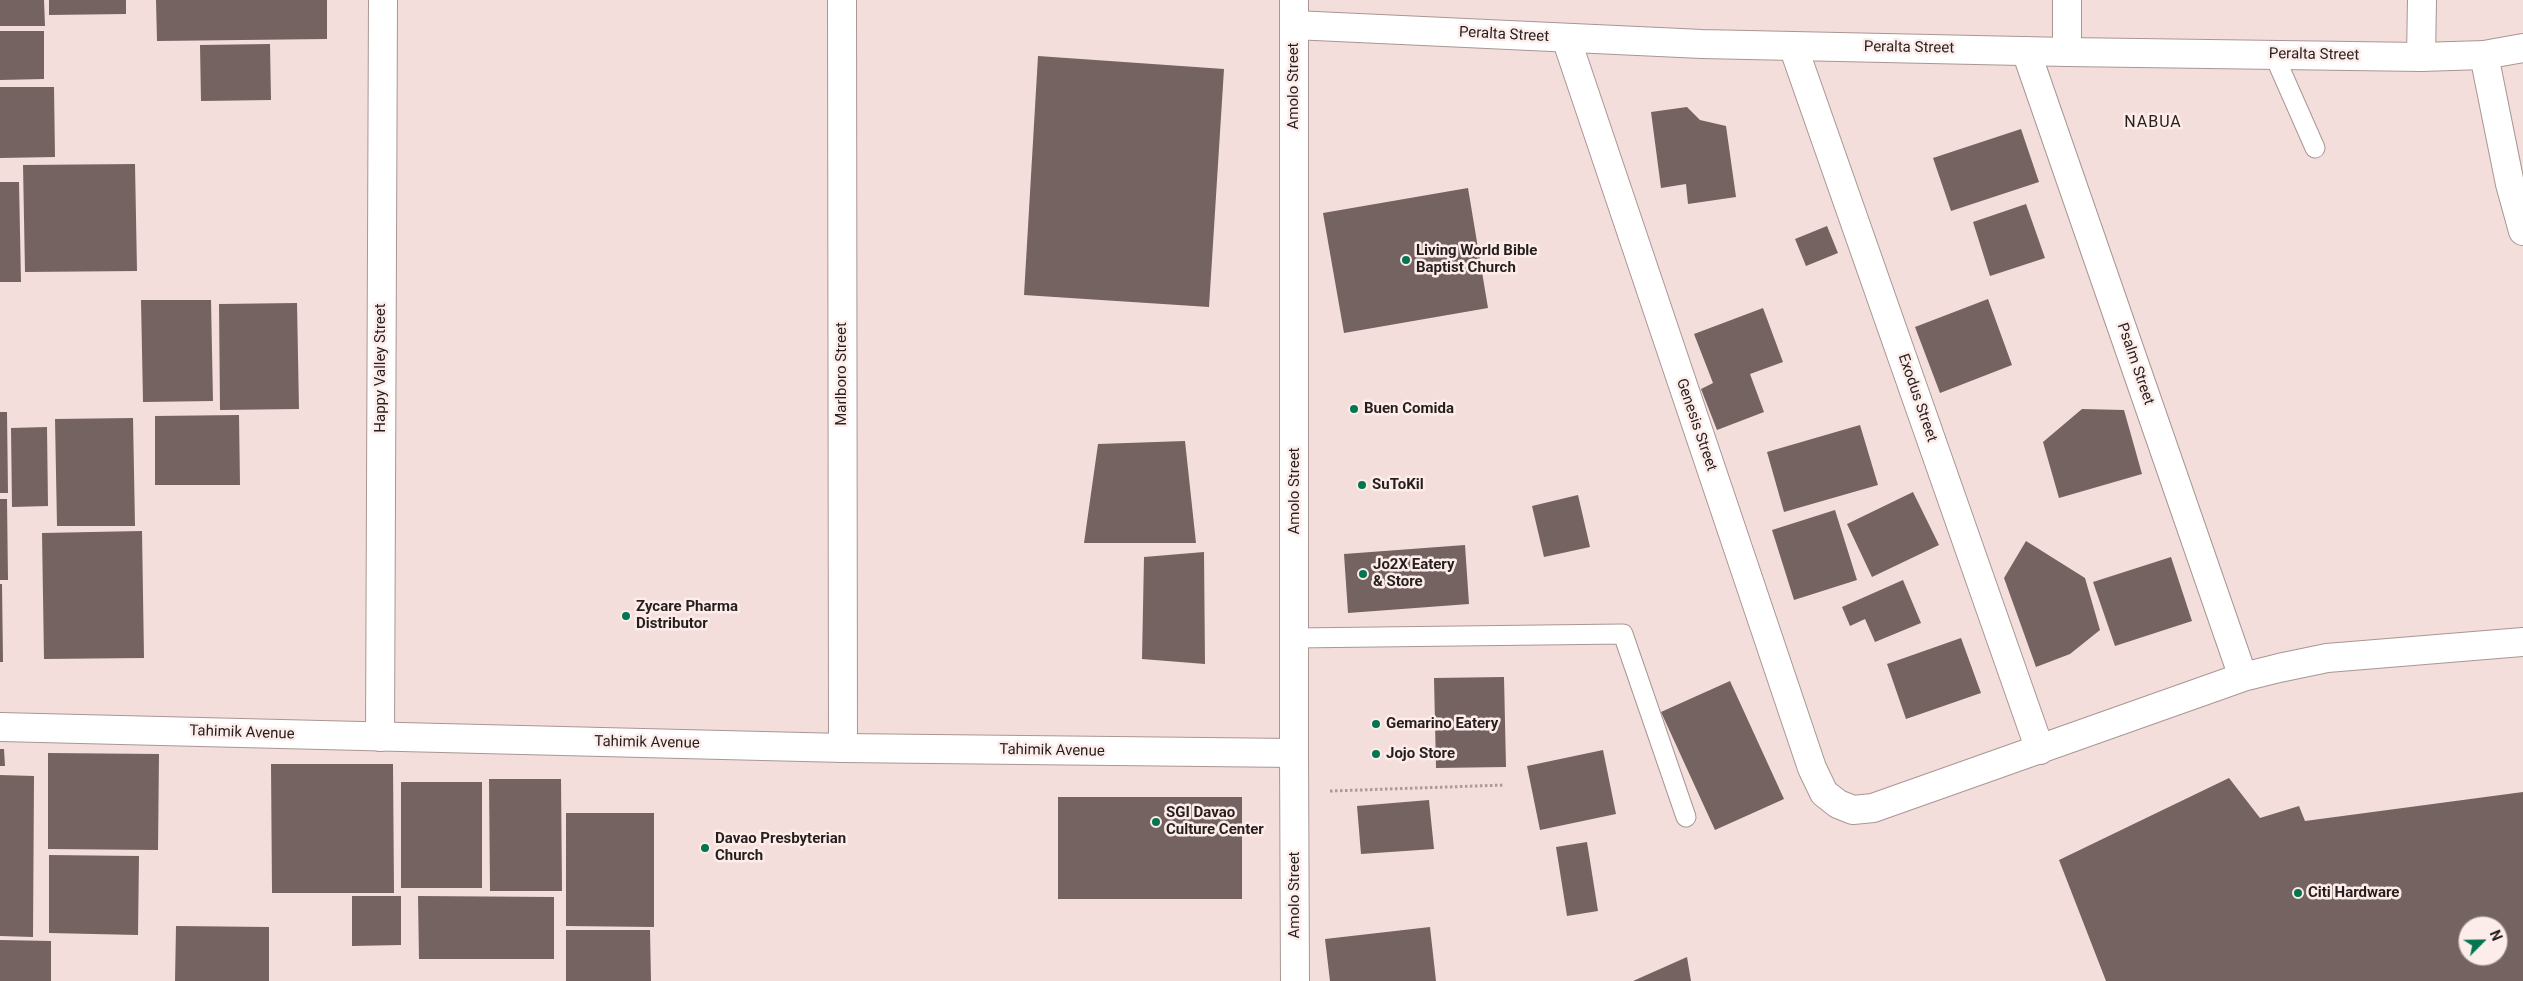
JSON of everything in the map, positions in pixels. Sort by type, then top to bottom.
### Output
[{"type":"street","name":"Happy Valley Street","points":[[380,737],[383,0]]},
{"type":"street","name":"Marlboro Street","points":[[842,0],[843,748]]},
{"type":"street","points":[[2067,0],[2067,52]]},
{"type":"street","points":[[2421,57],[2422,0]]},
{"type":"street","name":"Peralta Street","points":[[1294,12],[1566,38],[1793,46],[2421,57],[2484,55],[2523,48]]},
{"type":"street","name":"Amolo Street","points":[[1294,12],[1295,981]]},
{"type":"street","name":"Genesis Street","points":[[1566,38],[1812,768],[1824,793],[1838,804],[1853,810],[1873,808],[2040,750]]},
{"type":"street","name":"Exodus Street","points":[[1793,46],[2040,750]]},
{"type":"street","name":"Psalm Street","points":[[2026,51],[2243,677]]},
{"type":"street","points":[[2484,55],[2510,184],[2523,231]]},
{"type":"street","points":[[2040,750],[2243,677],[2327,658],[2523,642]]},
{"type":"street","name":"Tahimik Avenue","points":[[0,727],[843,748],[1294,754]]},
{"type":"lane","points":[[2274,55],[2315,148]]},
{"type":"lane","points":[[1295,638],[1623,634],[1686,817]]},
{"type":"path","points":[[1295,792],[1504,785]]},
{"type":"building","points":[[0,0],[44,0],[45,26],[0,26]]},
{"type":"building","points":[[49,0],[126,0],[126,14],[49,15]]},
{"type":"building","points":[[156,0],[327,0],[327,39],[157,41]]},
{"type":"building","points":[[0,31],[44,31],[44,79],[0,80]]},
{"type":"building","points":[[270,44],[271,100],[201,101],[200,45]]},
{"type":"building","points":[[1038,56],[1224,69],[1209,307],[1024,295]]},
{"type":"building","points":[[0,87],[54,87],[55,157],[0,158]]},
{"type":"building","points":[[1687,107],[1700,120],[1726,126],[1736,197],[1688,204],[1686,184],[1661,188],[1651,112]]},
{"type":"building","points":[[2021,129],[2039,182],[1951,211],[1933,158]]},
{"type":"building","points":[[135,164],[137,271],[25,272],[23,165]]},
{"type":"building","points":[[0,182],[19,182],[21,282],[0,282]]},
{"type":"building","name":"Living World Bible Baptist Church","points":[[1468,188],[1488,308],[1344,333],[1323,213]]},
{"type":"building","points":[[2026,204],[2045,258],[1990,276],[1973,222]]},
{"type":"building","points":[[1827,226],[1838,253],[1806,266],[1795,239]]},
{"type":"building","points":[[1988,299],[2012,365],[1940,393],[1915,327]]},
{"type":"building","points":[[141,300],[211,300],[213,401],[143,402]]},
{"type":"building","points":[[297,303],[299,409],[220,410],[219,304]]},
{"type":"building","points":[[1763,308],[1783,362],[1750,374],[1764,412],[1717,430],[1701,389],[1713,383],[1694,334]]},
{"type":"building","points":[[2082,409],[2124,410],[2142,474],[2059,498],[2043,442]]},
{"type":"building","points":[[0,412],[7,412],[8,493],[0,493]]},
{"type":"building","points":[[239,415],[240,485],[155,485],[155,416]]},
{"type":"building","points":[[133,418],[135,526],[57,526],[55,419]]},
{"type":"building","points":[[1860,425],[1878,485],[1784,512],[1767,452]]},
{"type":"building","points":[[47,427],[48,506],[12,507],[11,428]]},
{"type":"building","points":[[1185,441],[1196,543],[1084,543],[1098,444]]},
{"type":"building","points":[[1913,492],[1939,545],[1872,577],[1847,524]]},
{"type":"building","points":[[1578,495],[1590,547],[1544,557],[1532,506]]},
{"type":"building","points":[[0,499],[7,499],[8,580],[0,580]]},
{"type":"building","points":[[1835,510],[1857,580],[1794,600],[1772,530]]},
{"type":"building","points":[[142,531],[144,658],[44,659],[42,533]]},
{"type":"building","points":[[2026,541],[2085,578],[2100,630],[2070,654],[2036,667],[2004,578]]},
{"type":"building","points":[[1465,545],[1469,604],[1348,613],[1344,554]]},
{"type":"building","points":[[1204,552],[1205,664],[1142,659],[1144,557]]},
{"type":"building","points":[[2171,557],[2192,621],[2115,646],[2093,582]]},
{"type":"building","points":[[1903,580],[1921,623],[1875,642],[1865,619],[1850,626],[1842,607]]},
{"type":"building","points":[[0,584],[2,584],[3,662],[0,662]]},
{"type":"building","points":[[1961,638],[1981,693],[1906,719],[1887,664]]},
{"type":"building","points":[[1504,677],[1506,767],[1436,768],[1434,678]]},
{"type":"building","points":[[1730,681],[1784,799],[1715,830],[1661,712]]},
{"type":"building","points":[[0,749],[4,749],[5,766],[0,766]]},
{"type":"building","points":[[1603,750],[1616,814],[1540,830],[1527,766]]},
{"type":"building","points":[[48,753],[159,754],[158,850],[48,849]]},
{"type":"building","points":[[271,764],[393,764],[394,893],[272,893]]},
{"type":"building","points":[[0,775],[34,776],[33,937],[0,936]]},
{"type":"building","name":"Citi Hardware","points":[[2229,778],[2260,818],[2299,806],[2305,821],[2523,792],[2523,981],[2106,981],[2059,860]]},
{"type":"building","points":[[489,779],[561,779],[562,891],[490,891]]},
{"type":"building","points":[[401,782],[482,782],[482,888],[401,888]]},
{"type":"building","points":[[1058,797],[1242,797],[1242,899],[1058,899]]},
{"type":"building","points":[[1429,800],[1434,849],[1361,854],[1357,806]]},
{"type":"building","points":[[566,813],[654,813],[654,927],[566,926]]},
{"type":"building","points":[[1587,842],[1598,911],[1567,916],[1556,847]]},
{"type":"building","points":[[49,855],[139,856],[138,935],[49,933]]},
{"type":"building","points":[[352,896],[401,896],[401,945],[352,946]]},
{"type":"building","points":[[418,896],[554,897],[554,959],[419,959]]},
{"type":"building","points":[[176,926],[269,927],[269,981],[175,981]]},
{"type":"building","points":[[1430,927],[1436,981],[1330,981],[1325,939]]},
{"type":"building","points":[[566,930],[650,930],[651,981],[566,981]]},
{"type":"building","points":[[0,940],[51,941],[51,981],[0,981]]},
{"type":"building","points":[[1687,957],[1691,981],[1633,981]]},
{"type":"place","name":"Living World Bible Baptist Church","points":[[1406,260]]},
{"type":"place","name":"Buen Comida","points":[[1354,409]]},
{"type":"place","name":"SuToKil","points":[[1362,485]]},
{"type":"place","name":"Jo2X Eatery & Store","points":[[1363,574]]},
{"type":"place","name":"Zycare Pharma Distributor","points":[[626,616]]},
{"type":"place","name":"Gemarino Eatery","points":[[1376,724]]},
{"type":"place","name":"Jojo Store","points":[[1376,754]]},
{"type":"place","name":"SGI Davao Culture Center","points":[[1156,822]]},
{"type":"place","name":"Davao Presbyterian Church","points":[[705,848]]},
{"type":"place","name":"Citi Hardware","points":[[2298,893]]},
{"type":"district","name":"NABUA","points":[[2153,123]]}]
